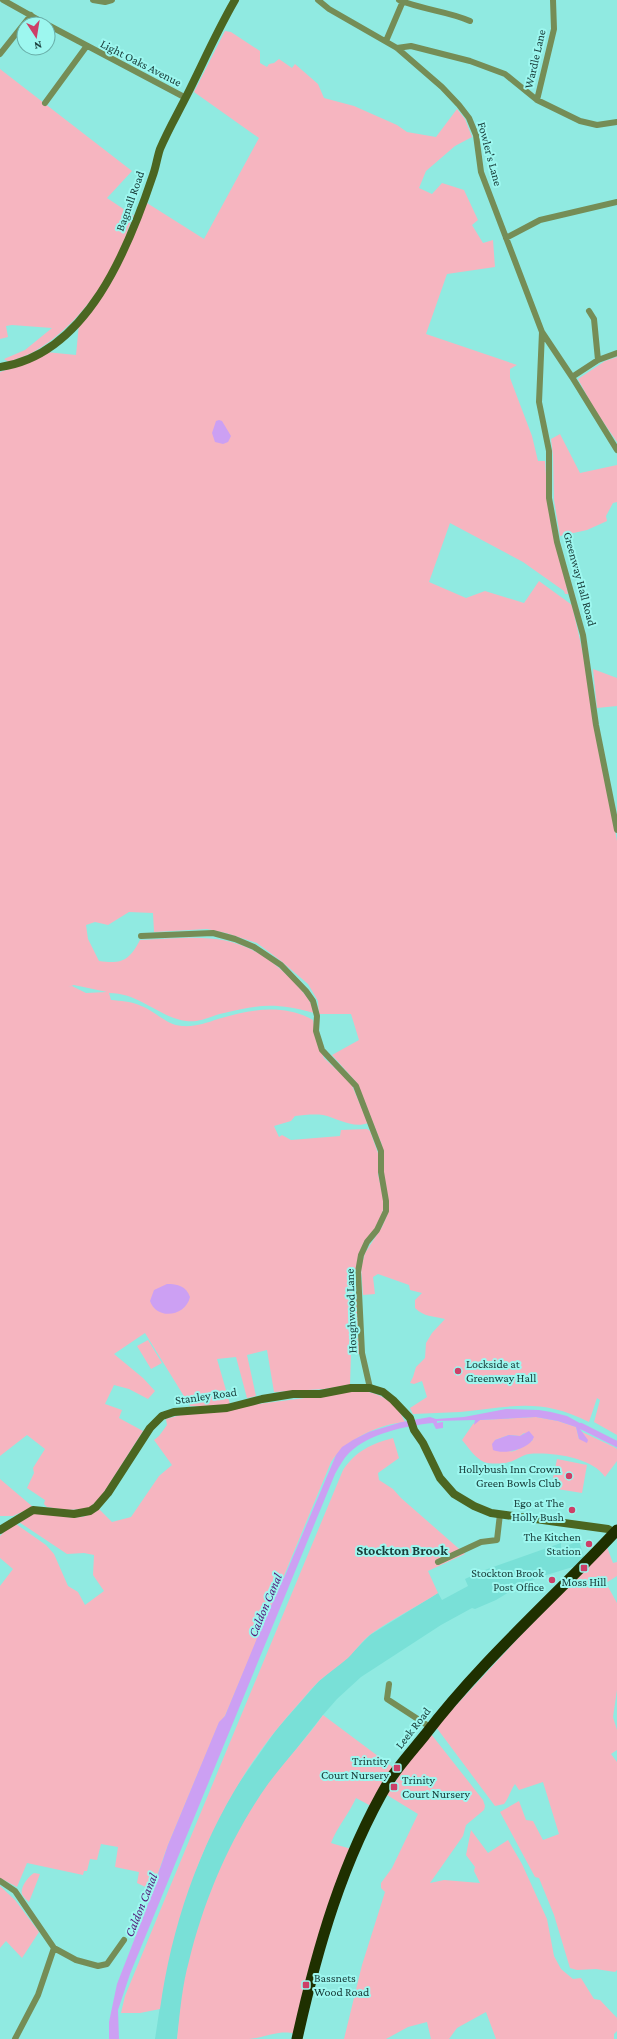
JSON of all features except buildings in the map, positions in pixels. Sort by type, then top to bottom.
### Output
[{"type":"highway","name":"Leek Road","points":[[297,2039],[324,1933],[341,1882],[356,1847],[390,1780],[459,1692],[514,1633],[616,1532]]},
{"type":"street","name":"Light Oaks Avenue","points":[[3,0],[30,16]]},
{"type":"street","points":[[93,0],[105,2],[112,0]]},
{"type":"street","name":"Bagnall Road","points":[[0,367],[25,360],[45,350],[72,329],[98,299],[114,272],[131,236],[153,174],[159,151],[235,0]]},
{"type":"street","name":"Fowler's Lane","points":[[318,0],[329,9],[397,48],[442,87],[459,104],[469,118],[476,135],[481,172],[542,332]]},
{"type":"street","name":"Wardle Lane","points":[[537,100],[554,29],[553,0]]},
{"type":"street","points":[[386,41],[401,1],[426,9],[457,15],[470,21]]},
{"type":"street","name":"Light Oaks Avenue","points":[[56,30],[186,98]]},
{"type":"street","points":[[0,54],[16,34]]},
{"type":"street","points":[[397,48],[412,46],[438,51],[498,71],[537,100],[580,121],[597,125],[617,122]]},
{"type":"street","name":"Light Oaks Avenue","points":[[45,103],[86,47]]},
{"type":"street","points":[[506,238],[540,220],[617,202]]},
{"type":"street","points":[[589,311],[594,319],[598,360]]},
{"type":"street","points":[[542,332],[617,450]]},
{"type":"street","name":"Greenway Hall Road","points":[[542,332],[539,402],[549,451],[550,498],[558,542],[583,635],[596,725],[617,830]]},
{"type":"street","points":[[572,378],[598,360],[617,353]]},
{"type":"street","name":"Houghwood Lane","points":[[141,936],[213,933],[235,939],[254,947],[281,965],[306,990],[313,1001],[316,1008],[316,1031],[322,1050],[356,1086],[381,1151],[381,1172],[386,1201],[386,1211],[377,1230],[367,1242],[361,1254],[358,1272],[362,1353],[370,1388]]},
{"type":"street","name":"Stanley Road","points":[[0,1530],[33,1510],[74,1514],[90,1511],[96,1507],[108,1493],[150,1428],[162,1416],[174,1412],[227,1408],[262,1399],[293,1394],[320,1394],[351,1388],[370,1388],[383,1392],[410,1418],[414,1430],[423,1443],[440,1478],[454,1494],[474,1506],[500,1514]]},
{"type":"street","points":[[438,1562],[481,1542],[497,1540],[500,1514],[608,1529],[616,1532]]},
{"type":"street","points":[[389,1684],[386,1699],[430,1728]]},
{"type":"street","points":[[0,1881],[14,1891],[54,1948],[76,1960],[98,1966],[108,1964],[124,1940]]},
{"type":"street","points":[[15,2039],[38,1995],[54,1948]]},
{"type":"shaded area","points":[[225,31],[231,32],[260,51],[260,63],[267,67],[269,64],[274,63],[279,59],[292,68],[295,64],[318,84],[324,98],[354,106],[397,125],[407,132],[436,137],[457,109],[465,119],[472,137],[455,146],[426,171],[419,188],[432,194],[442,183],[464,190],[478,220],[472,225],[483,243],[493,240],[495,267],[447,274],[426,334],[517,365],[510,369],[510,378],[532,436],[538,461],[545,461],[547,488],[568,594],[565,594],[564,591],[523,562],[450,523],[429,582],[466,598],[485,591],[524,603],[539,581],[572,605],[582,649],[617,841],[617,1435],[594,1422],[600,1400],[597,1398],[589,1422],[555,1409],[525,1406],[510,1406],[460,1412],[413,1414],[410,1408],[427,1397],[422,1381],[414,1384],[410,1383],[416,1367],[425,1358],[426,1343],[432,1333],[445,1319],[425,1315],[415,1308],[415,1300],[422,1293],[410,1290],[409,1285],[378,1274],[373,1277],[375,1294],[363,1295],[361,1268],[365,1253],[382,1227],[388,1213],[383,1175],[382,1145],[357,1083],[332,1055],[359,1040],[351,1014],[319,1014],[318,1001],[308,984],[257,943],[226,933],[207,929],[154,932],[153,913],[129,912],[108,925],[95,922],[86,925],[88,939],[99,961],[114,962],[124,960],[132,953],[140,940],[203,938],[221,940],[239,944],[256,952],[292,980],[302,991],[309,1000],[314,1013],[279,1006],[258,1006],[191,1021],[176,1019],[130,997],[109,993],[111,1000],[125,1001],[136,1004],[171,1023],[182,1026],[196,1025],[242,1013],[266,1010],[289,1011],[313,1020],[318,1044],[324,1058],[351,1083],[368,1123],[357,1125],[323,1115],[313,1115],[295,1116],[291,1121],[274,1126],[279,1137],[282,1135],[291,1140],[340,1136],[341,1130],[367,1129],[370,1131],[379,1156],[378,1174],[384,1201],[382,1217],[360,1256],[358,1336],[360,1354],[351,1354],[350,1385],[324,1389],[274,1392],[267,1350],[247,1355],[256,1396],[247,1398],[236,1357],[217,1359],[230,1404],[225,1406],[190,1406],[145,1333],[114,1354],[143,1378],[155,1391],[148,1399],[129,1389],[114,1385],[105,1404],[122,1410],[119,1418],[143,1431],[101,1497],[88,1509],[66,1510],[47,1507],[44,1504],[45,1500],[27,1488],[34,1473],[33,1468],[45,1449],[27,1435],[0,1456],[0,372],[20,365],[46,352],[76,355],[79,324],[100,300],[116,274],[147,203],[204,239],[259,138],[194,92]],"holes":[[[74,985],[107,992],[86,993],[72,986],[68,987]]]},
{"type":"shaded area","points":[[0,69],[132,171],[107,198],[134,216],[120,253],[104,282],[73,321],[62,332],[32,353],[9,362],[4,359],[25,350],[52,328],[12,325],[6,326],[8,337],[0,339]]},
{"type":"shaded area","points":[[617,357],[617,442],[593,407],[578,379],[605,361]]},
{"type":"shaded area","points":[[216,421],[222,421],[231,436],[228,442],[223,444],[215,442],[212,433]]},
{"type":"shaded area","points":[[560,434],[580,473],[617,465],[617,502],[613,503],[606,516],[607,521],[587,530],[560,536],[554,500],[553,455],[551,439]]},
{"type":"shaded area","points":[[593,669],[617,678],[617,706],[597,708]]},
{"type":"shaded area","points":[[167,1284],[181,1286],[186,1290],[190,1297],[183,1308],[171,1314],[165,1314],[159,1311],[150,1301],[154,1290]]},
{"type":"shaded area","points":[[148,1340],[162,1363],[151,1369],[137,1346]]},
{"type":"shaded area","points":[[353,1390],[377,1394],[384,1398],[396,1407],[405,1422],[384,1426],[364,1434],[345,1447],[331,1462],[283,1578],[280,1576],[279,1579],[282,1581],[269,1611],[265,1613],[268,1614],[225,1716],[219,1723],[168,1845],[152,1890],[137,1883],[139,1872],[115,1867],[118,1847],[101,1844],[97,1860],[90,1859],[87,1871],[84,1871],[83,1875],[27,1863],[17,1887],[0,1878],[0,1586],[13,1569],[0,1558],[0,1536],[8,1528],[16,1524],[46,1545],[54,1554],[68,1586],[78,1592],[85,1605],[104,1591],[93,1575],[94,1555],[84,1553],[67,1554],[19,1522],[29,1514],[37,1512],[80,1517],[89,1515],[99,1509],[112,1522],[131,1517],[159,1476],[172,1465],[154,1440],[167,1425],[166,1419],[188,1413],[313,1397]]},
{"type":"shaded area","points":[[506,1409],[539,1410],[567,1416],[587,1427],[586,1430],[580,1429],[588,1440],[587,1443],[579,1439],[576,1427],[558,1421],[536,1417],[480,1420],[474,1425],[475,1420],[437,1421],[437,1423],[443,1422],[443,1428],[436,1429],[433,1423],[411,1426],[388,1432],[367,1440],[349,1453],[341,1463],[335,1474],[130,1974],[118,2010],[119,2039],[109,2039],[109,2022],[117,1984],[147,1907],[168,1845],[219,1722],[225,1716],[267,1614],[265,1611],[269,1611],[282,1581],[279,1577],[284,1578],[336,1455],[342,1447],[369,1432],[402,1422],[430,1417],[436,1419],[464,1417]]},
{"type":"shaded area","points":[[536,1417],[558,1421],[576,1427],[579,1439],[582,1434],[580,1431],[617,1449],[617,1461],[605,1477],[599,1470],[581,1460],[559,1455],[529,1454],[506,1463],[484,1462],[475,1455],[462,1440],[473,1424],[480,1420]],"holes":[[[524,1433],[533,1440],[513,1451],[506,1450],[495,1440],[509,1435],[520,1436]]]},
{"type":"shaded area","points":[[529,1431],[534,1437],[532,1441],[522,1448],[503,1452],[493,1450],[492,1444],[495,1440],[509,1435],[520,1436]]},
{"type":"shaded area","points":[[393,1438],[399,1458],[378,1473],[379,1480],[393,1489],[401,1498],[465,1554],[428,1571],[438,1593],[371,1634],[348,1658],[315,1685],[262,1749],[239,1783],[202,1854],[188,1891],[176,1930],[160,2009],[140,2013],[121,2013],[125,1996],[343,1470],[353,1458],[365,1449]]},
{"type":"shaded area","name":"Hollybush Inn Crown Green Bowls Club","points":[[557,1459],[587,1465],[582,1493],[551,1488]]},
{"type":"shaded area","points":[[0,1479],[33,1507],[13,1516],[0,1516]]},
{"type":"shaded area","points":[[579,1541],[584,1557],[576,1566],[540,1577],[514,1588],[496,1600],[475,1609],[472,1608],[441,1625],[361,1677],[337,1699],[323,1715],[268,1785],[239,1833],[218,1875],[182,1999],[177,2039],[155,2039],[167,1960],[184,1898],[212,1831],[234,1790],[276,1730],[319,1681],[347,1658],[370,1635],[438,1593],[442,1600],[468,1586],[465,1579],[482,1571],[561,1543],[561,1548]]},
{"type":"shaded area","points":[[607,1547],[613,1563],[617,1562],[617,1576],[606,1583],[617,1603],[617,1690],[613,1717],[617,1730],[617,1750],[611,1754],[617,1762],[617,1970],[615,1972],[596,1969],[577,1970],[570,1968],[554,1915],[539,1878],[535,1877],[500,1812],[519,1801],[526,1820],[533,1821],[543,1840],[559,1834],[543,1782],[519,1790],[515,1784],[504,1804],[495,1806],[436,1727],[521,1635]]},
{"type":"shaded area","points":[[323,1715],[394,1768],[371,1806],[356,1798],[336,1831],[331,1843],[351,1849],[295,2034],[278,2033],[249,2039],[177,2039],[183,1990],[189,1961],[202,1914],[220,1869],[242,1825],[268,1784]]},
{"type":"shaded area","points":[[431,1734],[483,1800],[485,1806],[484,1810],[466,1825],[463,1836],[430,1883],[444,1880],[480,1883],[474,1871],[475,1867],[466,1855],[471,1830],[488,1853],[508,1840],[522,1864],[547,1919],[554,1956],[561,1969],[573,1979],[581,1978],[594,1999],[600,2000],[617,2018],[617,2031],[614,2034],[614,2039],[496,2039],[486,2012],[457,2028],[449,2039],[431,2039],[427,2022],[408,2027],[386,2039],[344,2039],[362,1965],[385,1892],[381,1888],[381,1883],[392,1868],[418,1814],[387,1795],[410,1759]]},
{"type":"shaded area","points":[[34,1873],[40,1874],[29,1902],[22,1894],[22,1888],[25,1882]]},
{"type":"shaded area","points":[[0,1886],[15,1900],[39,1932],[22,1958],[6,1941],[0,1948]]},
{"type":"waterway","name":"Caldon Canal","points":[[581,1426],[617,1444]]},
{"type":"place","name":"Lockside at Greenway Hall","points":[[458,1371]]},
{"type":"place","name":"Hollybush Inn Crown Green Bowls Club","points":[[569,1476]]},
{"type":"place","name":"Ego at The Holly Bush","points":[[572,1510]]},
{"type":"place","name":"The Kitchen Station","points":[[589,1544]]},
{"type":"place","name":"Moss Hill","points":[[584,1568]]},
{"type":"place","name":"Stockton Brook Post Office","points":[[552,1580]]},
{"type":"place","name":"Trintity Court Nursery","points":[[397,1768]]},
{"type":"place","name":"Trinity Court Nursery","points":[[394,1787]]},
{"type":"place","name":"Bassnets Wood Road","points":[[306,1985]]},
{"type":"district","name":"Stockton Brook","points":[[402,1550]]}]
